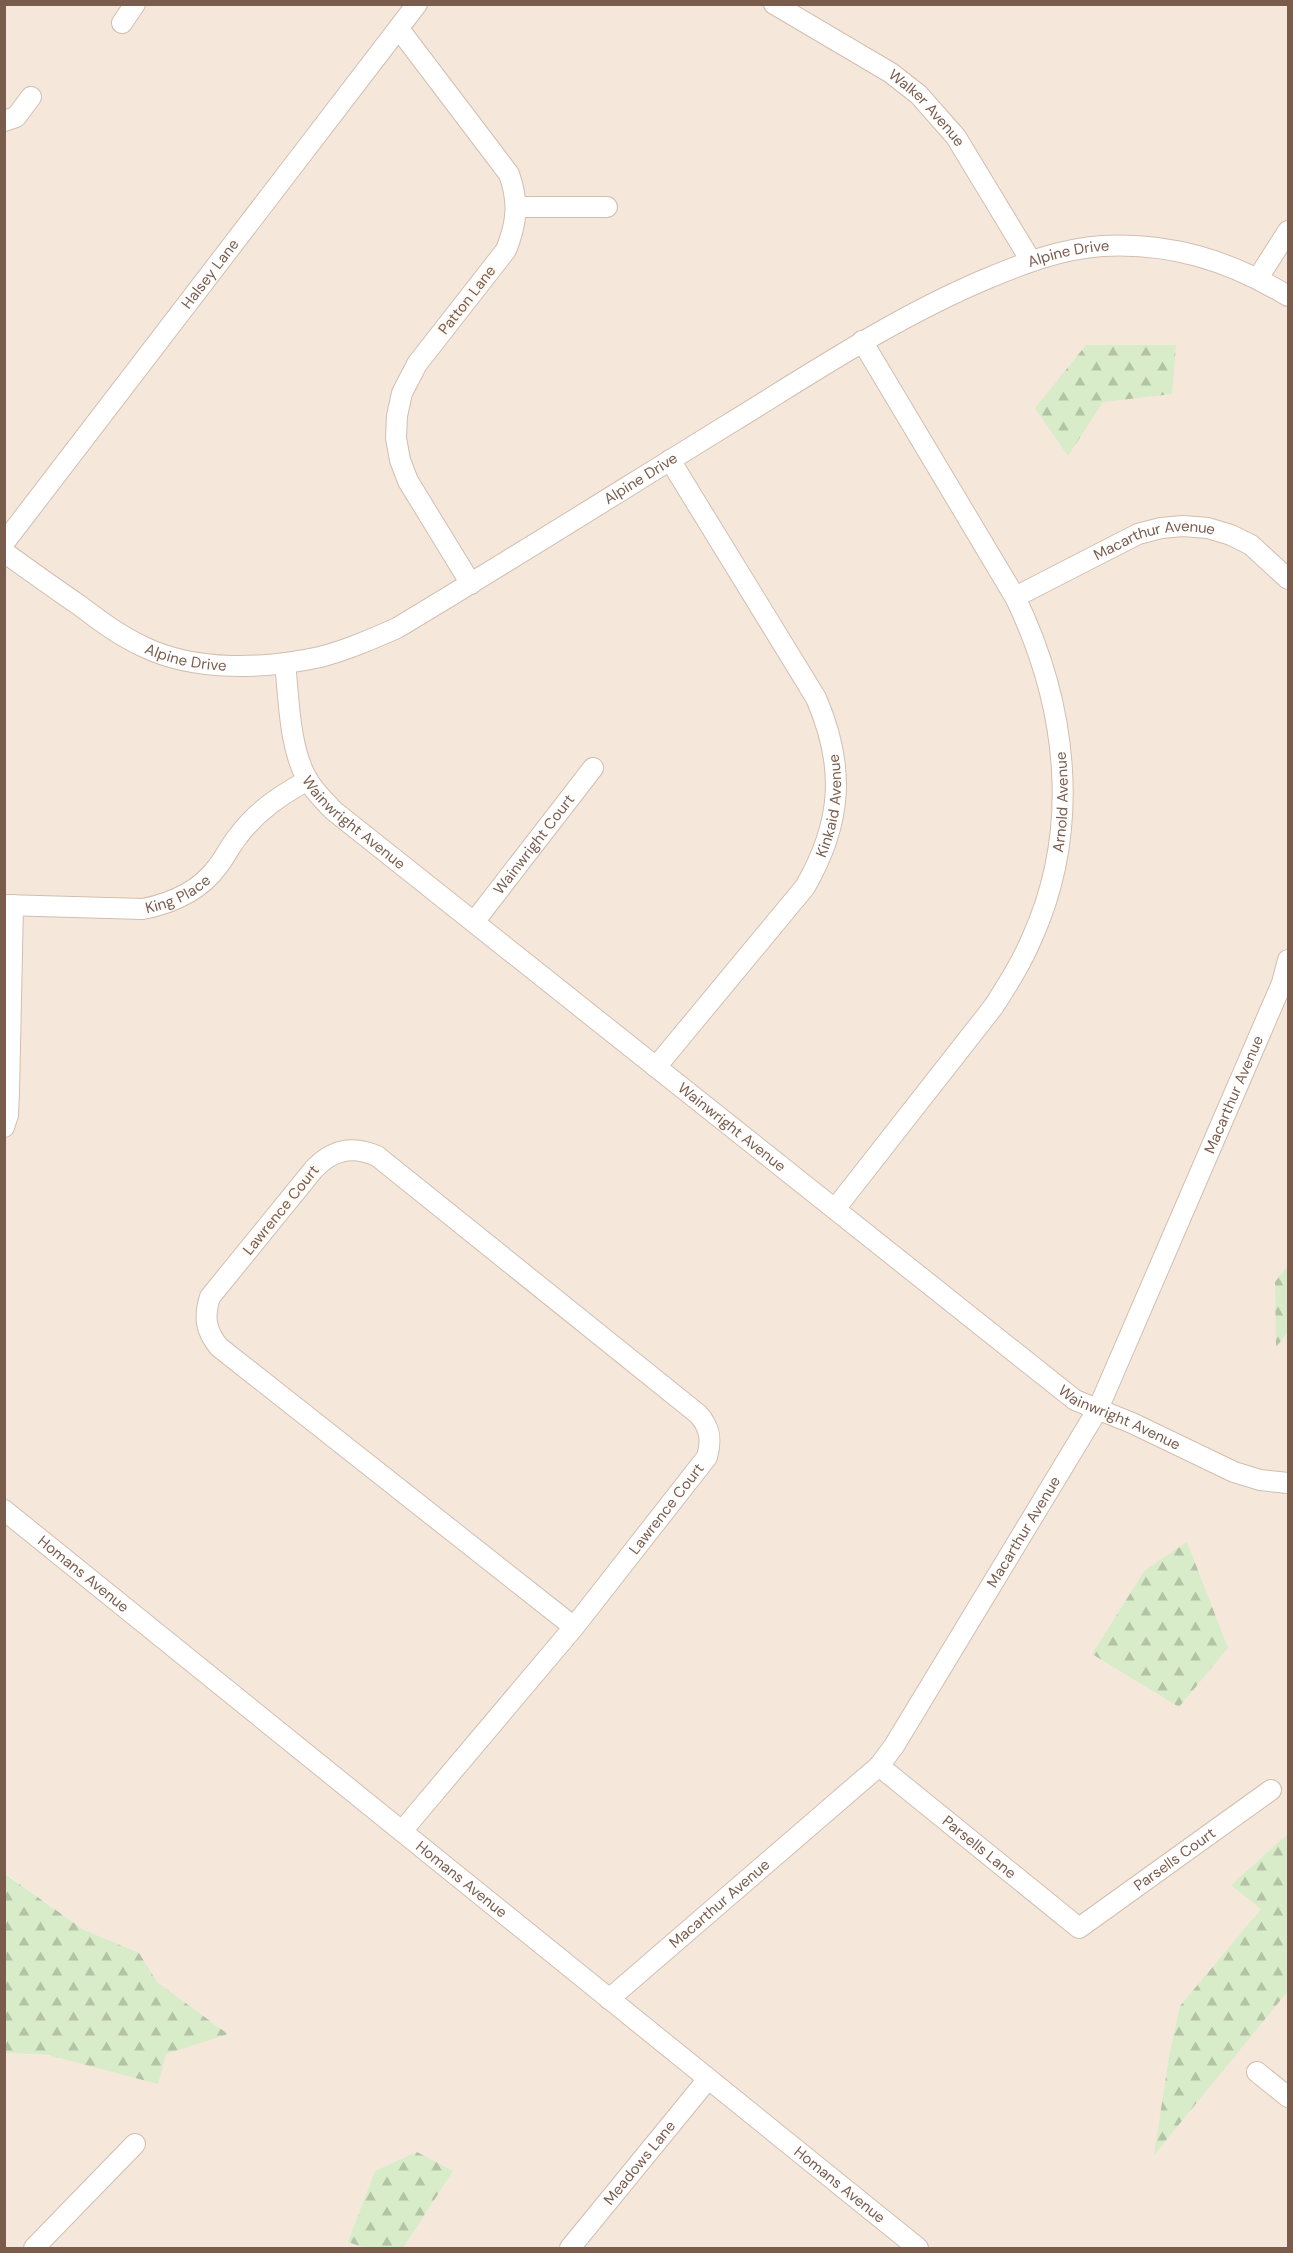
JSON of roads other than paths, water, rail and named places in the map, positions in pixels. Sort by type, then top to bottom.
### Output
[{"type":"street","points":[[122,23],[135,4]]},
{"type":"street","name":"Halsey Lane","points":[[4,543],[417,4]]},
{"type":"street","name":"Walker Avenue","points":[[774,4],[891,73],[919,95],[956,138],[1031,261]]},
{"type":"street","name":"Patton Lane","points":[[399,29],[509,174],[517,207],[513,232],[506,250],[417,364],[402,393],[397,416],[396,438],[400,460],[408,481],[471,584]]},
{"type":"street","points":[[4,121],[16,117],[31,97]]},
{"type":"street","points":[[517,207],[607,207]]},
{"type":"street","points":[[1258,278],[1288,231]]},
{"type":"street","name":"Alpine Drive","points":[[4,552],[120,635],[173,658],[210,664],[245,665],[285,663],[320,657],[360,645],[397,628],[862,341],[955,292],[1031,261],[1065,251],[1089,248],[1136,246],[1172,249],[1211,259],[1258,278],[1288,296]]},
{"type":"street","name":"Arnold Avenue","points":[[835,1209],[994,1006],[1015,973],[1033,937],[1047,900],[1062,823],[1064,784],[1062,749],[1055,705],[1043,662],[1015,597],[862,341]]},
{"type":"street","name":"Kinkaid Avenue","points":[[656,1067],[805,888],[830,835],[837,778],[834,750],[816,698],[670,460]]},
{"type":"street","name":"Macarthur Avenue","points":[[1015,597],[1138,534],[1161,528],[1183,526],[1208,528],[1251,545],[1288,579]]},
{"type":"street","name":"Wainwright Avenue","points":[[285,663],[296,749],[308,780],[320,798],[334,811],[1075,1400],[1132,1423],[1234,1472],[1260,1480],[1288,1483]]},
{"type":"street","name":"Wainwright Court","points":[[474,922],[593,768]]},
{"type":"street","name":"King Place","points":[[9,905],[143,909],[163,905],[183,897],[201,885],[217,868],[238,835],[259,812],[281,794],[308,780]]},
{"type":"street","points":[[4,1127],[8,1115],[9,1092],[9,905]]},
{"type":"street","name":"Macarthur Avenue","points":[[609,1999],[879,1766],[894,1746],[1098,1409],[1282,983],[1288,960]]},
{"type":"street","name":"Lawrence Court","points":[[402,1831],[574,1628],[707,1457],[711,1444],[709,1431],[698,1414],[377,1156],[364,1150],[349,1149],[336,1152],[323,1159],[314,1169],[210,1297],[206,1311],[206,1325],[212,1338],[219,1347],[574,1628]]},
{"type":"street","name":"Homans Avenue","points":[[4,1510],[918,2248]]},
{"type":"street","name":"Parsells Lane","points":[[879,1766],[1079,1928]]},
{"type":"street","name":"Parsells Court","points":[[1079,1928],[1271,1790]]},
{"type":"street","points":[[1257,2072],[1288,2097]]},
{"type":"street","name":"Meadows Lane","points":[[570,2248],[708,2079]]},
{"type":"street","points":[[34,2248],[135,2144]]}]
